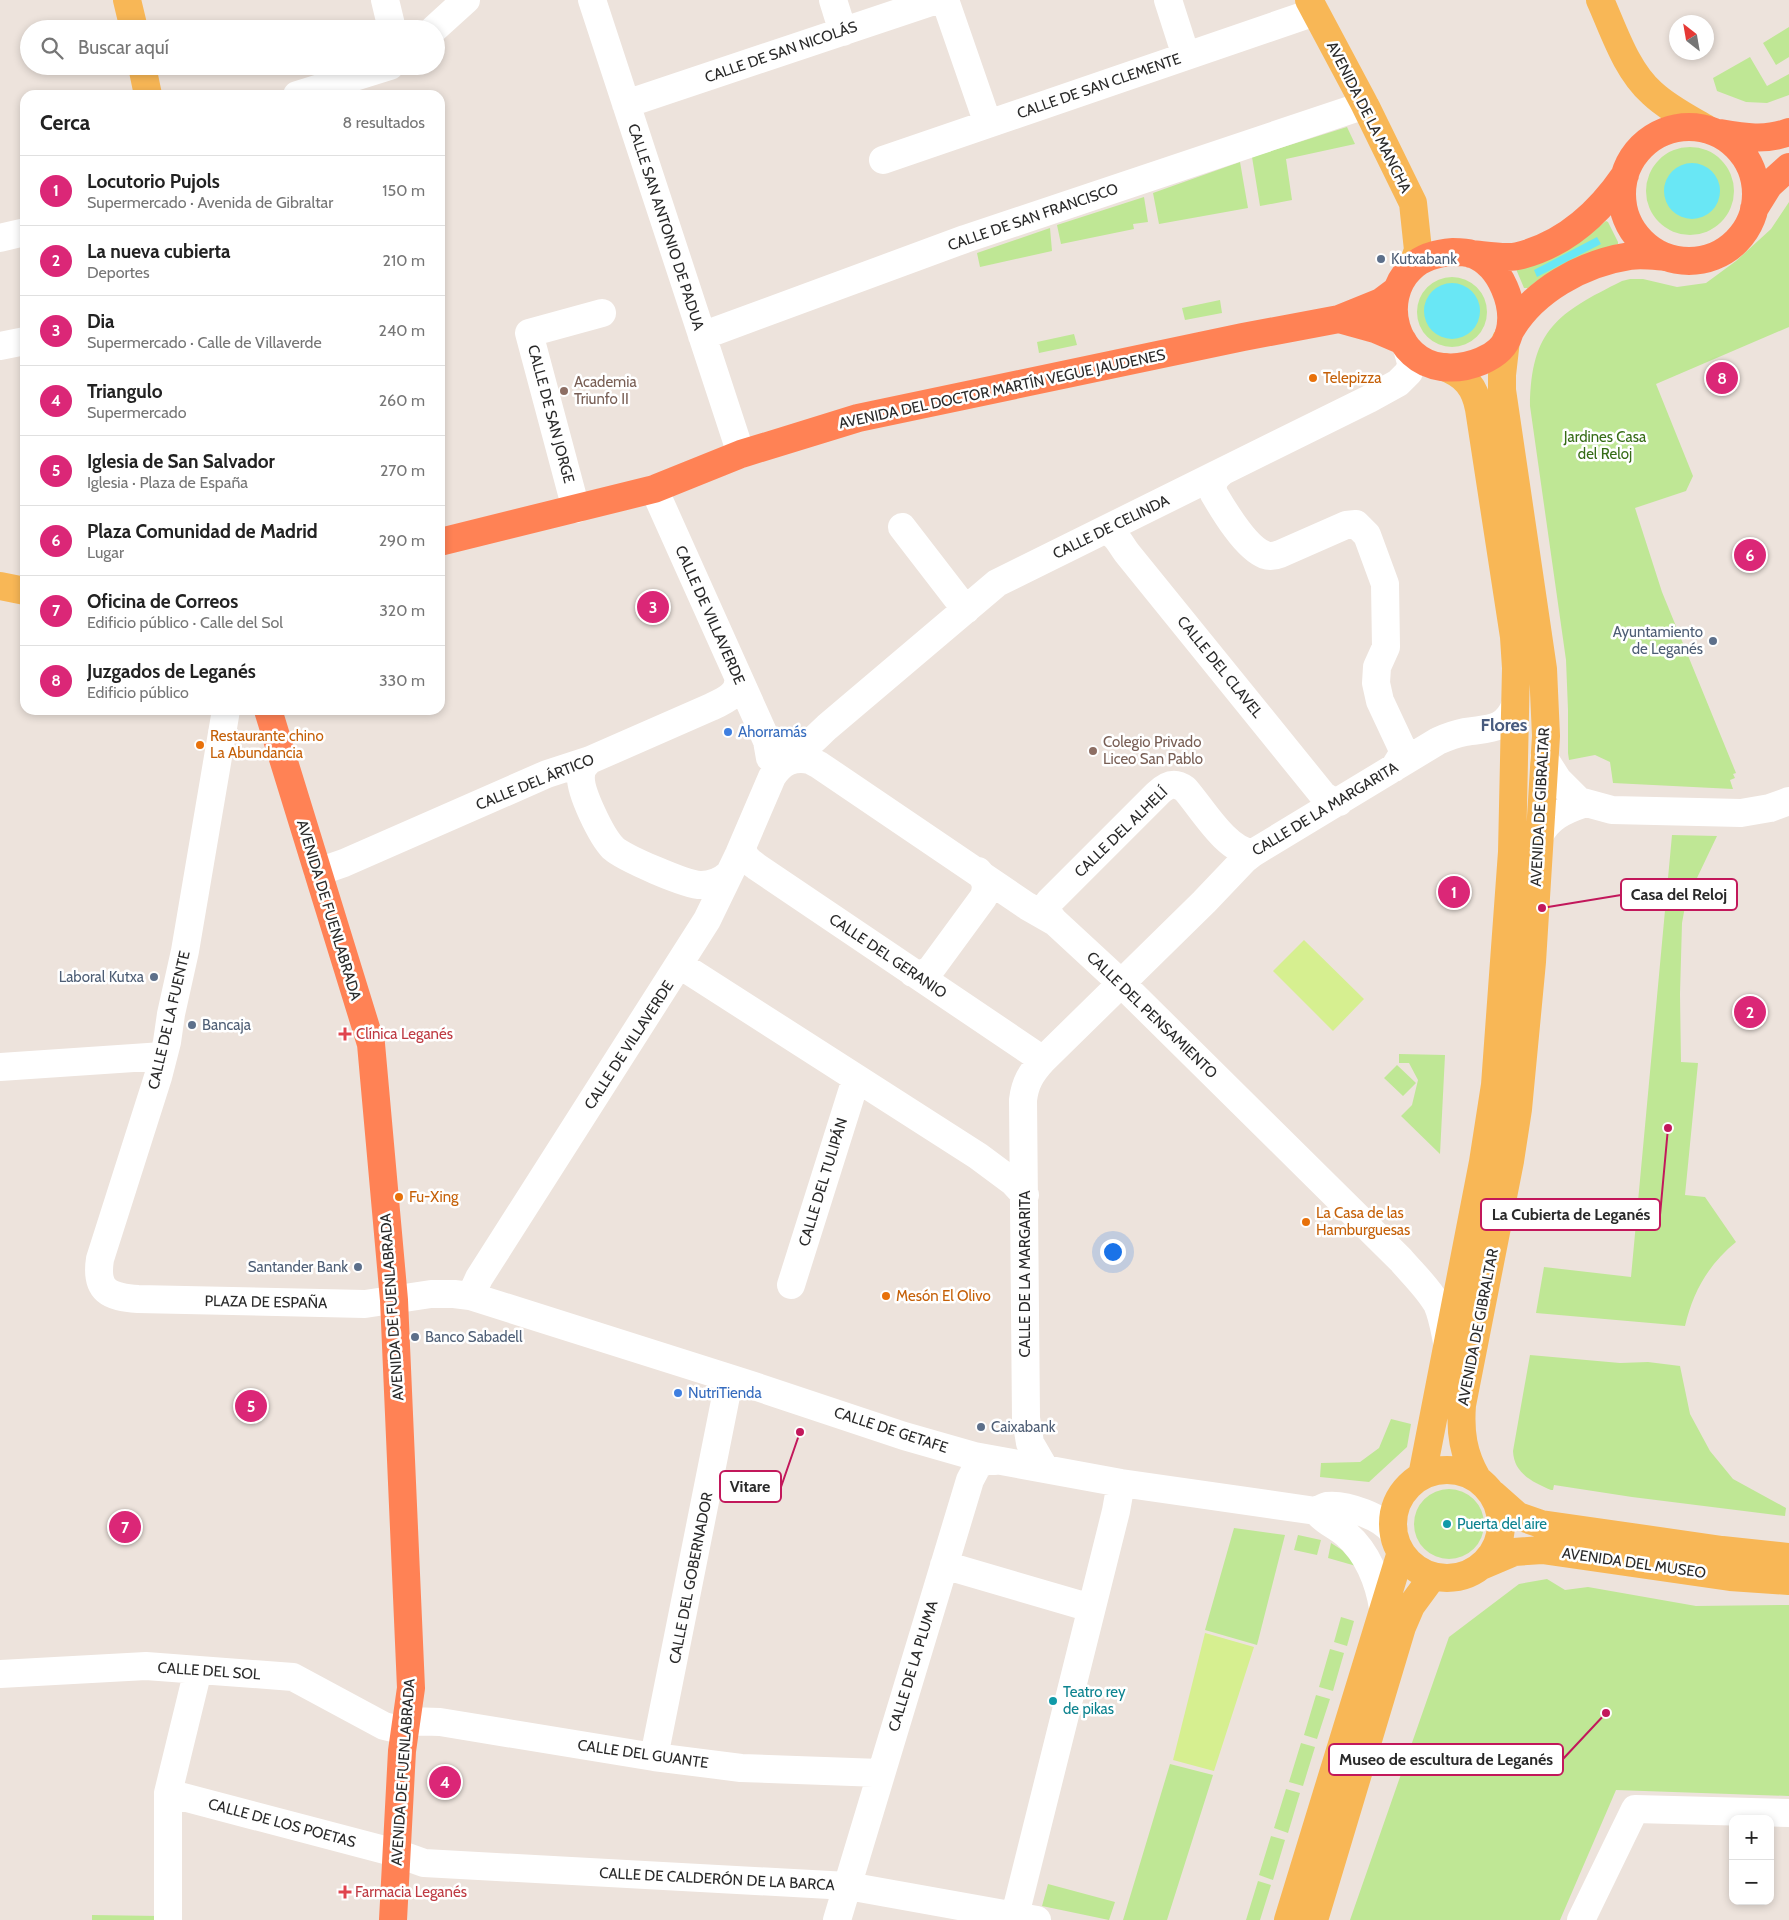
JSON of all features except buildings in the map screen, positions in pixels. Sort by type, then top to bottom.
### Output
[{"type":"highway","points":[[1789,132],[1766,138],[1739,137],[1689,127],[1656,136],[1634,156],[1625,175],[1608,198],[1574,230],[1517,256],[1443,253],[1422,260],[1412,267],[1397,290],[1394,300],[1394,321],[1405,345],[1421,360],[1444,367],[1472,365],[1497,351],[1516,321],[1532,302],[1584,270],[1607,260],[1632,255],[1692,260],[1722,250],[1740,235],[1769,186],[1789,167]]},
{"type":"highway","points":[[1713,131],[1729,139],[1737,146],[1752,172],[1755,190],[1754,209]]},
{"type":"highway","points":[[1625,175],[1621,196],[1628,224],[1648,248],[1669,258]]},
{"type":"highway","points":[[1471,254],[1489,266],[1501,283],[1512,314],[1508,336]]},
{"type":"highway","name":"AVENIDA DEL DOCTOR MARTÍN VEGUE JAUDENES","points":[[445,541],[654,489],[741,454],[867,416],[1243,337],[1339,319],[1381,302],[1397,290]]},
{"type":"highway","name":"AVENIDA DEL DOCTOR MARTÍN VEGUE JAUDENES","points":[[1339,319],[1375,329],[1405,345]]},
{"type":"highway","name":"AVENIDA DE FUENLABRADA","points":[[270,715],[371,1044],[394,1300],[411,1688],[406,1726],[396,1853],[394,1920]]},
{"type":"main road","points":[[127,0],[132,20]]},
{"type":"main road","points":[[1600,0],[1626,57],[1644,84],[1660,99],[1713,131]]},
{"type":"main road","name":"AVENIDA DE LA MANCHA","points":[[1312,6],[1365,105],[1413,203],[1418,250],[1412,267]]},
{"type":"main road","points":[[144,75],[147,90]]},
{"type":"main road","name":"AVENIDA DE GIBRALTAR","points":[[1485,1486],[1471,1468],[1464,1450],[1461,1437],[1462,1414],[1510,1161],[1518,1109],[1532,962],[1546,736],[1543,669],[1502,390],[1502,375],[1508,336]]},
{"type":"main road","name":"AVENIDA DE GIBRALTAR","points":[[1422,1476],[1483,1162],[1495,1085],[1512,852],[1516,668],[1514,637],[1477,400],[1468,382],[1454,371],[1444,367]]},
{"type":"main road","points":[[0,586],[20,590]]},
{"type":"main road","points":[[1450,1470],[1464,1472],[1485,1486],[1501,1512],[1501,1532],[1494,1551],[1481,1566],[1466,1574],[1450,1578],[1434,1576],[1421,1571],[1410,1562],[1398,1543],[1393,1520],[1396,1506],[1402,1494],[1411,1484],[1422,1476],[1436,1471],[1450,1470]]},
{"type":"main road","name":"AVENIDA DEL MUSEO","points":[[1485,1486],[1518,1516],[1542,1524],[1713,1549],[1789,1557]]},
{"type":"main road","points":[[1288,1920],[1383,1608],[1398,1543]]},
{"type":"main road","name":"AVENIDA DEL MUSEO","points":[[1481,1566],[1514,1552],[1542,1550],[1730,1577],[1789,1581]]},
{"type":"main road","points":[[1314,1920],[1402,1627],[1411,1606],[1434,1576]]},
{"type":"street","points":[[385,0],[390,20]]},
{"type":"street","points":[[444,20],[466,0]]},
{"type":"street","name":"CALLE SAN ANTONIO DE PADUA","points":[[592,0],[741,454]]},
{"type":"street","points":[[833,0],[843,32]]},
{"type":"street","name":"CALLE DE SAN NICOLÁS","points":[[626,104],[937,0]]},
{"type":"street","points":[[945,0],[988,124]]},
{"type":"street","points":[[1168,0],[1186,56]]},
{"type":"street","name":"CALLE DE SAN CLEMENTE","points":[[883,160],[1186,56],[1312,6]]},
{"type":"street","points":[[313,90],[361,75]]},
{"type":"street","name":"CALLE DE SAN FRANCISCO","points":[[702,336],[965,239],[1365,105]]},
{"type":"street","points":[[0,238],[20,233]]},
{"type":"street","name":"CALLE DE SAN JORGE","points":[[576,509],[529,333],[602,313]]},
{"type":"street","points":[[0,346],[20,342]]},
{"type":"street","name":"CALLE DE CELINDA","points":[[801,751],[997,583],[1336,416],[1398,383],[1410,372],[1410,363],[1405,345]]},
{"type":"street","points":[[1222,472],[1213,482],[1212,489],[1214,494],[1245,539],[1263,555],[1273,556],[1280,554],[1346,525],[1356,524],[1368,535],[1385,588],[1386,647],[1376,667],[1376,674],[1377,691],[1380,701],[1402,748],[1402,755],[1394,768]]},
{"type":"street","name":"CALLE DE VILLAVERDE","points":[[654,489],[738,677],[801,751]]},
{"type":"street","points":[[902,527],[966,610]]},
{"type":"street","name":"CALLE DEL CLAVEL","points":[[1102,532],[1106,531],[1114,535],[1323,795],[1332,802],[1339,802]]},
{"type":"street","name":"CALLE DEL ÁRTICO","points":[[318,872],[344,863],[547,774],[590,760],[725,700],[737,688],[738,677]]},
{"type":"street","name":"CALLE DE LA MARGARITA","points":[[978,1156],[997,1158],[1008,1150],[1013,1137],[1016,1096],[1023,1082],[1253,853],[1449,736],[1469,731],[1487,730],[1494,727],[1509,716],[1515,706]]},
{"type":"street","name":"CALLE DE LA FUENTE","points":[[138,1299],[116,1297],[108,1291],[99,1276],[99,1265],[163,1056],[185,950],[225,715]]},
{"type":"street","name":"CALLE DE VILLAVERDE","points":[[479,1298],[474,1289],[479,1278],[680,965],[713,910],[770,781],[780,767],[789,760],[799,758],[801,751]]},
{"type":"street","name":"CALLE DE VILLAVERDE","points":[[770,781],[770,758],[801,751]]},
{"type":"street","name":"CALLE DEL PENSAMIENTO","points":[[801,751],[1027,906],[1053,920],[1121,983],[1412,1273],[1437,1304],[1442,1317],[1448,1347]]},
{"type":"street","points":[[1544,758],[1569,792],[1583,804]]},
{"type":"street","points":[[590,760],[581,772],[581,783],[604,835],[614,849],[632,860],[692,884],[716,883],[729,874]]},
{"type":"street","name":"CALLE DEL ALHELÍ","points":[[1053,920],[1047,912],[1049,902],[1168,785],[1178,785],[1185,789],[1235,847],[1241,851],[1253,853]]},
{"type":"street","points":[[1539,837],[1543,828],[1551,820],[1570,808],[1583,804],[1612,810],[1742,813],[1770,808],[1789,801]]},
{"type":"street","name":"CALLE DEL GERANIO","points":[[743,845],[744,855],[749,862],[913,974],[1036,1068]]},
{"type":"street","points":[[913,974],[921,975],[931,969],[983,898],[986,892],[986,883],[978,871]]},
{"type":"street","points":[[680,965],[978,1156],[1013,1182],[1025,1194]]},
{"type":"street","points":[[0,1067],[163,1056]]},
{"type":"street","name":"CALLE DE LA MARGARITA","points":[[1036,1068],[1026,1084],[1023,1100],[1026,1418],[1030,1443],[1045,1469]]},
{"type":"street","name":"CALLE DEL TULIPÁN","points":[[791,1285],[856,1078]]},
{"type":"street","name":"PLAZA DE ESPAÑA","points":[[138,1299],[365,1304],[416,1296],[445,1294],[479,1298]]},
{"type":"street","name":"CALLE DE GETAFE","points":[[479,1298],[904,1436],[995,1461],[1316,1511],[1326,1506],[1366,1513],[1389,1526],[1398,1543]]},
{"type":"street","name":"CALLE DEL GOBERNADOR","points":[[654,1757],[727,1391],[732,1385],[745,1383]]},
{"type":"street","name":"CALLE DE LA PLUMA","points":[[837,1920],[972,1473],[978,1464],[995,1461]]},
{"type":"street","points":[[1026,1918],[1091,1608],[1116,1511],[1121,1482]]},
{"type":"street","points":[[1316,1511],[1323,1520],[1347,1534],[1360,1548],[1376,1581],[1383,1608]]},
{"type":"street","points":[[944,1565],[1091,1608]]},
{"type":"street","name":"CALLE DEL SOL","points":[[0,1674],[146,1666],[293,1677],[384,1726],[406,1726]]},
{"type":"street","points":[[168,1920],[168,1793],[198,1670]]},
{"type":"street","name":"CALLE DEL GUANTE","points":[[406,1726],[440,1722],[654,1757],[742,1768],[880,1774]]},
{"type":"street","name":"CALLE DE LOS POETAS","points":[[168,1793],[396,1853]]},
{"type":"street","points":[[1581,1920],[1635,1809],[1789,1813]]},
{"type":"street","name":"CALLE DE CALDERÓN DE LA BARCA","points":[[396,1853],[424,1863],[848,1886],[1026,1918]]},
{"type":"green space","points":[[1789,27],[1789,57],[1776,65],[1763,43]]},
{"type":"green space","points":[[1750,57],[1767,86],[1789,74],[1789,95],[1767,103],[1746,102],[1717,91],[1713,78]]},
{"type":"green space","points":[[1347,127],[1355,144],[1286,159],[1292,200],[1260,206],[1252,157]]},
{"type":"green space","points":[[1690,147],[1707,150],[1721,160],[1731,174],[1734,191],[1731,208],[1721,222],[1707,232],[1690,235],[1673,232],[1659,222],[1649,208],[1646,191],[1649,174],[1659,160],[1673,150]]},
{"type":"green space","points":[[1240,162],[1248,208],[1159,224],[1153,193]]},
{"type":"green space","points":[[1144,197],[1148,222],[1133,224],[1134,229],[1061,244],[1057,225]]},
{"type":"green space","name":"Jardines Casa del Reloj","points":[[1789,202],[1789,327],[1656,384],[1693,476],[1686,491],[1635,508],[1662,592],[1736,773],[1733,774],[1735,778],[1730,780],[1733,789],[1613,783],[1610,762],[1595,755],[1569,760],[1566,660],[1530,406],[1536,358],[1543,341],[1552,327],[1565,314],[1600,292],[1622,281],[1643,279],[1677,287],[1706,283],[1736,261],[1771,229]]},
{"type":"green space","points":[[1606,221],[1618,244],[1560,267],[1548,273],[1528,288],[1524,288],[1516,269],[1581,241]]},
{"type":"green space","points":[[1050,228],[1052,251],[980,267],[977,253]]},
{"type":"green space","points":[[1452,277],[1465,280],[1477,287],[1484,299],[1487,312],[1484,325],[1477,337],[1465,344],[1452,347],[1439,344],[1427,337],[1420,325],[1417,312],[1420,299],[1427,287],[1439,280]]},
{"type":"green space","points":[[1220,300],[1222,313],[1185,320],[1182,308]]},
{"type":"green space","points":[[1074,334],[1077,345],[1039,353],[1037,342]]},
{"type":"green space","points":[[1672,835],[1717,836],[1686,901],[1682,923],[1681,1062],[1698,1063],[1685,1195],[1705,1197],[1736,1242],[1717,1260],[1703,1280],[1692,1302],[1685,1326],[1536,1313],[1544,1267],[1631,1277]]},
{"type":"green space","points":[[1304,940],[1364,999],[1333,1031],[1273,971]]},
{"type":"green space","points":[[1399,1054],[1445,1055],[1440,1154],[1401,1116],[1412,1105],[1418,1080],[1409,1063],[1399,1063]]},
{"type":"green space","points":[[1397,1065],[1416,1083],[1403,1096],[1384,1078]]},
{"type":"green space","points":[[1530,1355],[1620,1363],[1648,1362],[1680,1366],[1690,1414],[1710,1451],[1733,1479],[1786,1508],[1785,1516],[1632,1497],[1554,1485],[1553,1490],[1551,1490],[1531,1480],[1517,1466],[1513,1451]]},
{"type":"green space","points":[[1391,1419],[1411,1424],[1407,1447],[1369,1482],[1320,1477],[1321,1463],[1360,1462],[1379,1448]]},
{"type":"green space","points":[[1456,1489],[1469,1495],[1478,1504],[1482,1510],[1484,1524],[1482,1538],[1474,1549],[1463,1557],[1442,1559],[1435,1557],[1424,1549],[1416,1538],[1414,1517],[1416,1510],[1424,1499],[1435,1491]]},
{"type":"green space","points":[[1234,1528],[1285,1535],[1257,1645],[1205,1630]]},
{"type":"green space","points":[[1298,1535],[1321,1540],[1317,1555],[1294,1550]]},
{"type":"green space","points":[[1331,1543],[1342,1550],[1356,1566],[1328,1558]]},
{"type":"green space","points":[[1547,1579],[1565,1590],[1588,1587],[1696,1606],[1789,1605],[1789,1796],[1616,1790],[1560,1920],[1350,1920],[1449,1637],[1519,1584]]},
{"type":"green space","points":[[1341,1617],[1354,1621],[1347,1646],[1334,1642]]},
{"type":"green space","points":[[1205,1633],[1254,1647],[1214,1771],[1173,1760]]},
{"type":"green space","points":[[1330,1649],[1344,1653],[1333,1691],[1319,1687]]},
{"type":"green space","points":[[1316,1695],[1330,1699],[1317,1739],[1304,1735]]},
{"type":"green space","points":[[1301,1743],[1315,1747],[1303,1786],[1289,1782]]},
{"type":"green space","points":[[1170,1764],[1213,1775],[1167,1920],[1123,1920]]},
{"type":"green space","points":[[1286,1789],[1300,1793],[1288,1833],[1274,1828]]},
{"type":"green space","points":[[1271,1836],[1285,1840],[1273,1880],[1259,1875]]},
{"type":"green space","points":[[1258,1881],[1271,1885],[1260,1920],[1246,1920]]},
{"type":"green space","points":[[1048,1884],[1115,1902],[1109,1920],[1042,1906]]},
{"type":"green space","points":[[92,1915],[159,1916],[159,1920],[92,1920]]},
{"type":"water","points":[[1692,163],[1703,165],[1712,171],[1718,180],[1720,191],[1718,202],[1712,211],[1703,217],[1692,219],[1681,217],[1672,211],[1666,202],[1664,191],[1666,180],[1672,171],[1681,165]]},
{"type":"water","points":[[1597,237],[1601,244],[1537,277],[1534,270]]},
{"type":"water","points":[[1452,283],[1463,285],[1472,291],[1478,300],[1480,311],[1478,322],[1472,331],[1463,337],[1452,339],[1441,337],[1432,331],[1426,322],[1424,311],[1426,300],[1432,291],[1441,285]]},
{"type":"place","name":"Kutxabank","points":[[1381,259]]},
{"type":"place","name":"Telepizza","points":[[1313,378]]},
{"type":"place","name":"Juzgados de Leganés","points":[[1722,378]]},
{"type":"place","name":"Academia Triunfo II","points":[[564,391]]},
{"type":"place","name":"Plaza Comunidad de Madrid","points":[[1750,555]]},
{"type":"place","name":"Dia","points":[[653,607]]},
{"type":"place","name":"Ayuntamiento de Leganés","points":[[1713,641]]},
{"type":"place","name":"Ahorramás","points":[[728,732]]},
{"type":"place","name":"Restaurante chino La Abundancia","points":[[200,745]]},
{"type":"place","name":"Colegio Privado Liceo San Pablo","points":[[1093,751]]},
{"type":"place","name":"Locutorio Pujols","points":[[1454,892]]},
{"type":"place","name":"Casa del Reloj","points":[[1542,908]]},
{"type":"place","name":"Laboral Kutxa","points":[[154,977]]},
{"type":"place","name":"La nueva cubierta","points":[[1750,1012]]},
{"type":"place","name":"Bancaja","points":[[192,1025]]},
{"type":"place","name":"Clínica Leganés","points":[[345,1034]]},
{"type":"place","name":"La Cubierta de Leganés","points":[[1668,1128]]},
{"type":"place","name":"Fu-Xing","points":[[399,1197]]},
{"type":"place","name":"La Casa de las Hamburguesas","points":[[1306,1222]]},
{"type":"place","name":"Santander Bank","points":[[358,1267]]},
{"type":"place","name":"Mesón El Olivo","points":[[886,1296]]},
{"type":"place","name":"Banco Sabadell","points":[[415,1337]]},
{"type":"place","name":"NutriTienda","points":[[678,1393]]},
{"type":"place","name":"Iglesia de San Salvador","points":[[251,1406]]},
{"type":"place","name":"Caixabank","points":[[981,1427]]},
{"type":"place","name":"Vitare","points":[[800,1432]]},
{"type":"place","name":"Puerta del aire","points":[[1447,1524]]},
{"type":"place","name":"Oficina de Correos","points":[[125,1527]]},
{"type":"place","name":"Teatro rey de pikas","points":[[1053,1701]]},
{"type":"place","name":"Museo de escultura de Leganés","points":[[1606,1713]]},
{"type":"place","name":"Triangulo","points":[[445,1782]]},
{"type":"place","name":"Farmacia Leganés","points":[[345,1892]]},
{"type":"district","name":"Flores","points":[[1504,725]]}]
